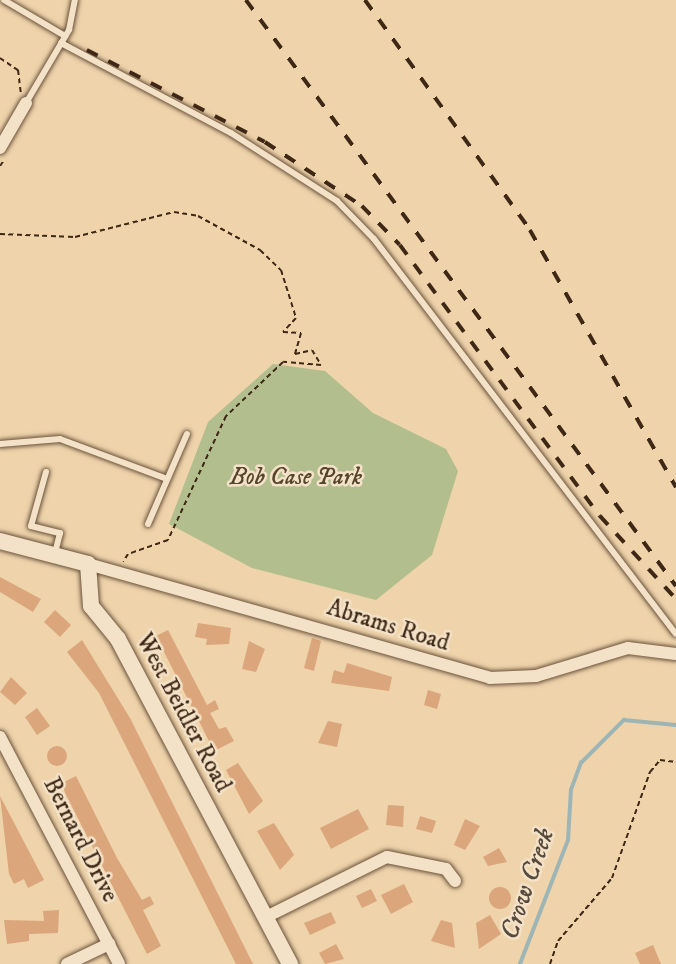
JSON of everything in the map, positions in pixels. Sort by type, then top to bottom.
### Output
[{"type":"street","points":[[0,148],[23,102]]},
{"type":"street","points":[[0,541],[88,564]]},
{"type":"street","name":"Abrams Road","points":[[88,564],[121,571],[490,678],[536,676],[628,648],[676,654]]},
{"type":"street","name":"West Beidler Road","points":[[88,564],[91,606],[118,639],[290,964]]},
{"type":"street","name":"Bernard Drive","points":[[0,737],[119,964]]},
{"type":"street","points":[[266,917],[387,857],[446,869],[455,881]]},
{"type":"street","points":[[67,964],[109,944]]},
{"type":"lane","points":[[4,0],[63,39],[241,139],[337,201],[374,239],[676,634]]},
{"type":"lane","points":[[23,102],[63,39],[75,0]]},
{"type":"lane","points":[[148,524],[187,434]]},
{"type":"lane","points":[[0,444],[60,439],[167,479]]},
{"type":"lane","points":[[46,472],[31,526],[60,533],[55,555]]},
{"type":"path","points":[[0,58],[18,70],[23,102]]},
{"type":"path","points":[[0,234],[75,237],[174,212],[198,216],[253,246],[281,271],[296,317],[283,332],[301,333],[295,354],[312,350],[321,365],[283,362],[226,416],[168,540],[128,554],[121,571]]},
{"type":"path","points":[[550,964],[558,941],[612,878],[650,772],[660,760],[676,762]]},
{"type":"green space","name":"Bob Case Park","points":[[273,364],[325,371],[373,413],[446,449],[458,471],[432,555],[376,600],[252,568],[169,524],[208,422]]},
{"type":"building","points":[[0,577],[41,599],[33,612],[0,592]]},
{"type":"building","points":[[55,610],[71,625],[60,637],[44,622]]},
{"type":"building","points":[[198,623],[231,628],[229,644],[206,645],[207,639],[195,637]]},
{"type":"building","points":[[168,630],[207,705],[215,700],[219,709],[210,713],[219,729],[226,727],[234,741],[214,751],[156,636]]},
{"type":"building","points":[[312,638],[321,641],[314,671],[304,668]]},
{"type":"building","points":[[82,640],[130,718],[253,964],[236,964],[99,693],[67,652]]},
{"type":"building","points":[[249,641],[265,649],[256,672],[242,669]]},
{"type":"building","points":[[347,663],[392,677],[389,691],[331,683],[334,670],[344,673]]},
{"type":"building","points":[[11,677],[27,693],[15,705],[0,692]]},
{"type":"building","points":[[428,690],[441,694],[437,709],[424,705]]},
{"type":"building","points":[[37,708],[50,726],[37,735],[25,717]]},
{"type":"building","points":[[328,721],[342,724],[337,747],[318,743]]},
{"type":"building","points":[[53,746],[61,746],[67,756],[61,766],[53,766],[47,760],[47,752]]},
{"type":"building","points":[[238,763],[263,801],[249,814],[226,770]]},
{"type":"building","points":[[76,776],[117,858],[142,900],[150,896],[154,904],[143,910],[161,946],[147,954],[65,793],[62,783]]},
{"type":"building","points":[[0,796],[44,880],[28,888],[24,879],[14,884],[9,874]]},
{"type":"building","points":[[388,805],[404,806],[403,827],[386,825]]},
{"type":"building","points":[[358,809],[369,829],[331,849],[320,828]]},
{"type":"building","points":[[420,816],[436,821],[432,833],[416,829]]},
{"type":"building","points":[[465,819],[480,826],[465,850],[454,845]]},
{"type":"building","points":[[274,823],[294,855],[280,870],[257,831]]},
{"type":"building","points":[[499,848],[507,862],[488,866],[483,857]]},
{"type":"building","points":[[404,884],[413,902],[391,914],[381,895]]},
{"type":"building","points":[[500,887],[508,890],[511,898],[508,906],[500,909],[492,906],[489,898],[492,890]]},
{"type":"building","points":[[371,889],[377,901],[362,908],[356,896]]},
{"type":"building","points":[[59,910],[58,933],[29,934],[29,941],[7,944],[4,920],[44,921],[43,911]]},
{"type":"building","points":[[331,912],[336,923],[310,935],[304,923]]},
{"type":"building","points":[[490,915],[501,934],[479,949],[476,923]]},
{"type":"building","points":[[441,920],[452,923],[455,948],[431,941]]},
{"type":"building","points":[[336,944],[344,959],[325,964],[319,953]]},
{"type":"building","points":[[653,945],[661,964],[640,964],[635,953]]},
{"type":"waterway","name":"Crow Creek","points":[[520,964],[568,840],[571,790],[581,763],[624,720],[676,725]]},
{"type":"railway","points":[[246,0],[676,586]]},
{"type":"railway","points":[[365,0],[530,230],[676,487]]},
{"type":"railway","points":[[87,50],[265,142],[362,206],[400,245],[600,516],[676,599]]}]
